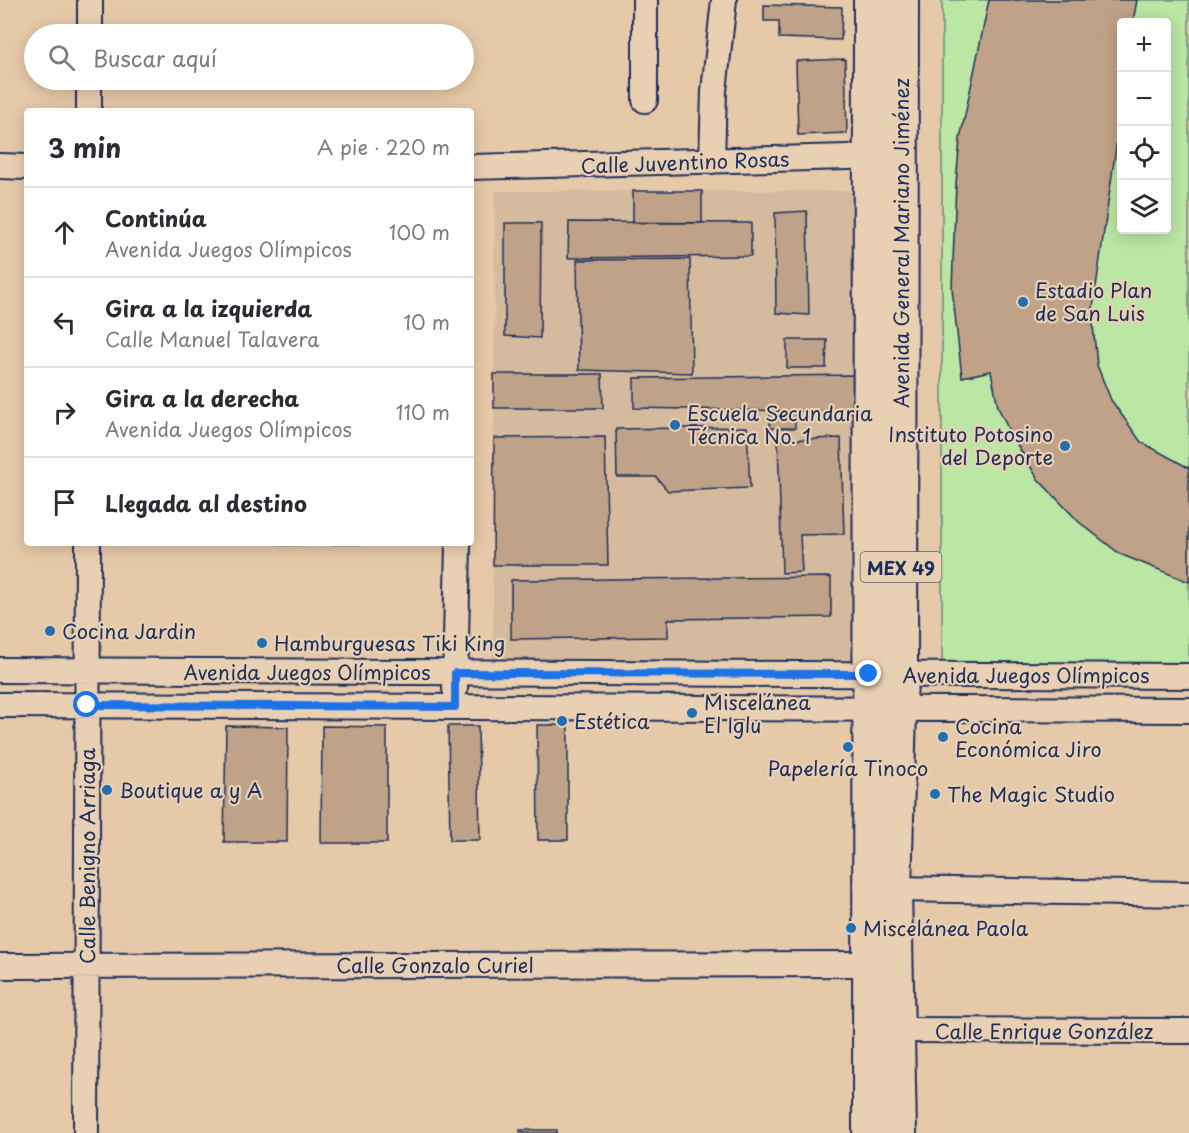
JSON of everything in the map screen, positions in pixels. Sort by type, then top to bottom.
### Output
[{"type":"main road","name":"Avenida General Mariano Jiménez","points":[[869,1133],[869,964],[884,708],[901,675],[885,156],[870,0]]},
{"type":"main road","name":"Avenida General Mariano Jiménez","points":[[900,1133],[900,1030],[895,888],[884,708],[869,674],[885,156],[902,0]]},
{"type":"street","points":[[90,0],[90,24]]},
{"type":"street","points":[[645,0],[645,100]]},
{"type":"street","points":[[712,161],[714,91],[724,0]]},
{"type":"street","points":[[89,108],[90,90]]},
{"type":"street","name":"Calle Juventino Rosas","points":[[474,167],[885,156]]},
{"type":"street","points":[[0,166],[24,166]]},
{"type":"street","name":"Calle Benigno Arriaga","points":[[86,1133],[88,546]]},
{"type":"street","points":[[455,707],[458,546]]},
{"type":"street","name":"Avenida Juegos Olímpicos","points":[[0,670],[1189,676]]},
{"type":"street","name":"Avenida Juegos Olímpicos","points":[[0,705],[1189,710]]},
{"type":"street","points":[[895,888],[1189,894]]},
{"type":"street","name":"Calle Gonzalo Curiel","points":[[0,966],[869,964]]},
{"type":"street","name":"Calle Enrique González","points":[[900,1030],[1189,1031]]},
{"type":"shaded area","name":"Escuela Secundaria Técnica No. 1","points":[[495,191],[858,191],[856,666],[493,666]]},
{"type":"green space","name":"Instituto Potosino del Deporte","points":[[942,0],[1189,0],[1189,666],[942,663]]},
{"type":"building","name":"Estadio Plan de San Luis","points":[[989,0],[1137,0],[1134,18],[1117,18],[1117,140],[1092,315],[1097,365],[1111,400],[1141,442],[1189,468],[1189,582],[1120,554],[1079,522],[1038,479],[1010,433],[998,407],[991,371],[962,377],[952,288],[960,139]]},
{"type":"building","points":[[764,5],[842,7],[841,40],[779,38],[779,21],[764,21]]},
{"type":"building","points":[[845,59],[847,133],[798,135],[796,61]]},
{"type":"building","points":[[633,191],[702,191],[702,223],[633,223]]},
{"type":"building","points":[[807,211],[809,315],[776,313],[775,213]]},
{"type":"building","points":[[569,222],[751,223],[751,256],[568,258]]},
{"type":"building","points":[[505,223],[541,223],[540,338],[505,336]]},
{"type":"building","points":[[690,259],[692,373],[579,370],[577,260]]},
{"type":"building","points":[[787,340],[827,340],[826,368],[787,368]]},
{"type":"building","points":[[494,374],[602,374],[603,408],[494,408]]},
{"type":"building","points":[[857,375],[857,412],[634,408],[634,378]]},
{"type":"building","points":[[770,411],[795,412],[795,428],[770,428]]},
{"type":"building","points":[[747,427],[750,488],[668,491],[656,477],[617,477],[616,429]]},
{"type":"building","points":[[605,437],[608,565],[493,565],[494,438]]},
{"type":"building","points":[[841,438],[844,534],[800,535],[802,572],[782,573],[778,440]]},
{"type":"building","points":[[831,577],[831,617],[668,619],[668,637],[511,639],[511,580]]},
{"type":"building","points":[[537,725],[568,725],[568,840],[538,840]]},
{"type":"building","points":[[226,726],[288,727],[287,842],[224,842]]},
{"type":"building","points":[[322,726],[387,727],[387,843],[321,843]]},
{"type":"building","points":[[448,726],[478,726],[480,840],[450,840]]},
{"type":"building","points":[[520,1130],[557,1130],[557,1133],[520,1133]]},
{"type":"place","name":"Estadio Plan de San Luis","points":[[1023,302]]},
{"type":"place","name":"Escuela Secundaria Técnica No. 1","points":[[675,425]]},
{"type":"place","name":"Instituto Potosino del Deporte","points":[[1065,446]]},
{"type":"place","name":"Cocina Jardin","points":[[50,631]]},
{"type":"place","name":"Hamburguesas Tiki King","points":[[262,643]]},
{"type":"place","name":"Miscelánea El Iglu","points":[[692,713]]},
{"type":"place","name":"Estética","points":[[562,721]]},
{"type":"place","name":"Cocina Económica Jiro","points":[[943,737]]},
{"type":"place","name":"Papelería Tinoco","points":[[848,747]]},
{"type":"place","name":"Boutique a y A","points":[[107,790]]},
{"type":"place","name":"The Magic Studio","points":[[935,794]]},
{"type":"place","name":"Miscelánea Paola","points":[[851,928]]},
{"type":"route","points":[[87,705],[455,707],[455,673],[869,674]]}]
